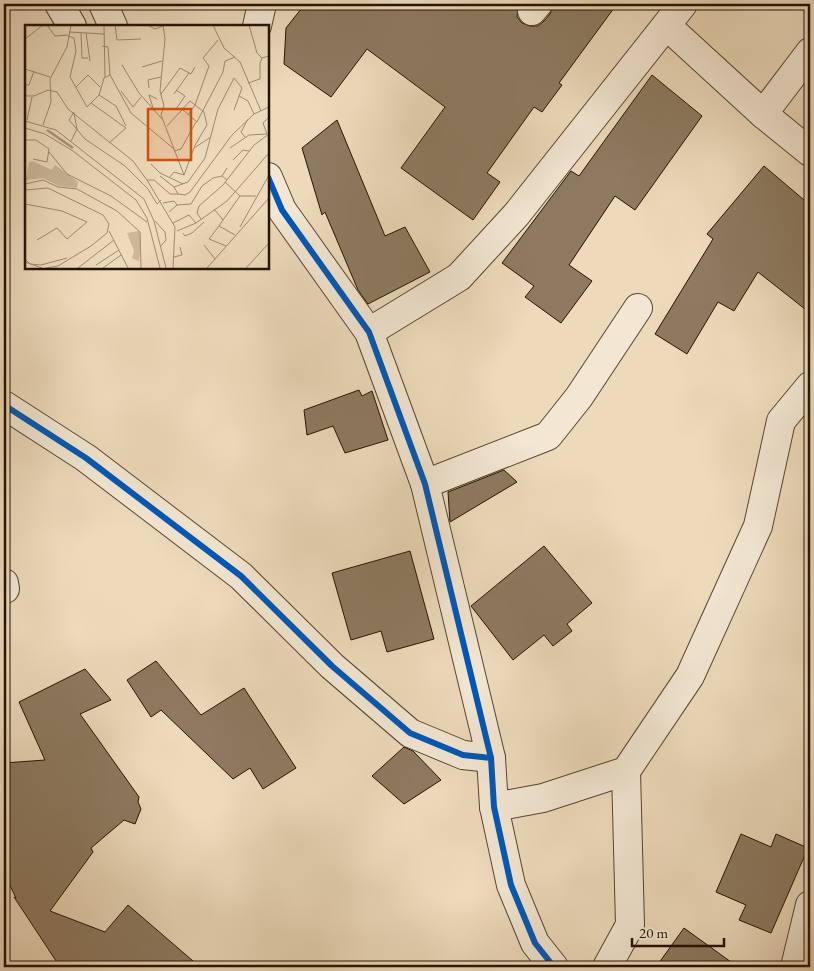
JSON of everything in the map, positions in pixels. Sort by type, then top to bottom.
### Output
[{"type":"street","points":[[58,4],[71,25]]},
{"type":"street","points":[[103,4],[113,25]]},
{"type":"street","points":[[256,25],[262,4]]},
{"type":"street","points":[[369,332],[459,277],[516,215],[683,4]]},
{"type":"street","points":[[667,26],[763,114],[810,152]]},
{"type":"street","points":[[763,114],[810,52]]},
{"type":"street","points":[[269,181],[275,206],[369,332],[426,484],[490,758],[494,807],[512,885],[535,943],[554,967]]},
{"type":"street","points":[[426,484],[548,436],[579,397],[638,308]]},
{"type":"street","points":[[607,967],[630,925],[626,771],[690,676],[758,526],[781,421],[810,386]]},
{"type":"street","points":[[4,404],[86,458],[241,576],[332,666],[410,733],[463,755],[490,758]]},
{"type":"street","points":[[494,807],[543,798],[626,771]]},
{"type":"street","points":[[795,967],[810,905]]},
{"type":"building","points":[[305,4],[519,4],[517,17],[522,23],[538,26],[550,14],[553,4],[617,4],[559,83],[562,85],[542,112],[534,107],[487,173],[500,182],[473,220],[401,168],[445,107],[367,49],[331,97],[284,64],[286,28]]},
{"type":"building","points":[[652,75],[702,116],[635,210],[615,196],[569,265],[592,281],[561,323],[525,297],[534,286],[502,263],[571,171],[579,176]]},
{"type":"building","points":[[337,120],[385,236],[405,227],[430,272],[368,304],[358,290],[325,212],[322,215],[302,148]]},
{"type":"building","points":[[764,166],[810,205],[810,313],[758,272],[734,311],[718,302],[687,354],[655,334],[713,239],[707,234]]},
{"type":"building","points":[[359,390],[362,396],[372,391],[388,440],[345,453],[333,426],[307,435],[304,410]]},
{"type":"building","points":[[504,470],[517,482],[450,522],[448,492]]},
{"type":"building","points":[[544,546],[592,603],[567,624],[572,631],[553,646],[544,635],[513,660],[471,606]]},
{"type":"building","points":[[410,551],[434,639],[387,652],[381,631],[351,640],[332,573]]},
{"type":"building","points":[[156,661],[201,715],[244,688],[296,768],[263,789],[250,768],[233,779],[161,710],[151,717],[127,680]]},
{"type":"building","points":[[85,669],[111,700],[80,714],[139,797],[138,802],[141,809],[135,824],[124,820],[91,848],[93,852],[50,911],[105,932],[128,905],[200,967],[60,967],[14,897],[16,898],[4,873],[4,763],[45,760],[19,702]]},
{"type":"building","points":[[404,747],[413,751],[441,780],[404,804],[372,776]]},
{"type":"building","points":[[741,834],[771,847],[776,834],[808,848],[771,933],[739,920],[746,905],[716,892]]},
{"type":"building","points":[[684,928],[695,936],[738,967],[656,967]]},
{"type":"cycle path","points":[[269,179],[282,210],[369,332],[425,484],[491,758],[494,807],[511,885],[535,943],[554,967]]},
{"type":"cycle path","points":[[4,405],[86,458],[241,576],[332,666],[410,733],[463,755],[491,758]]}]
